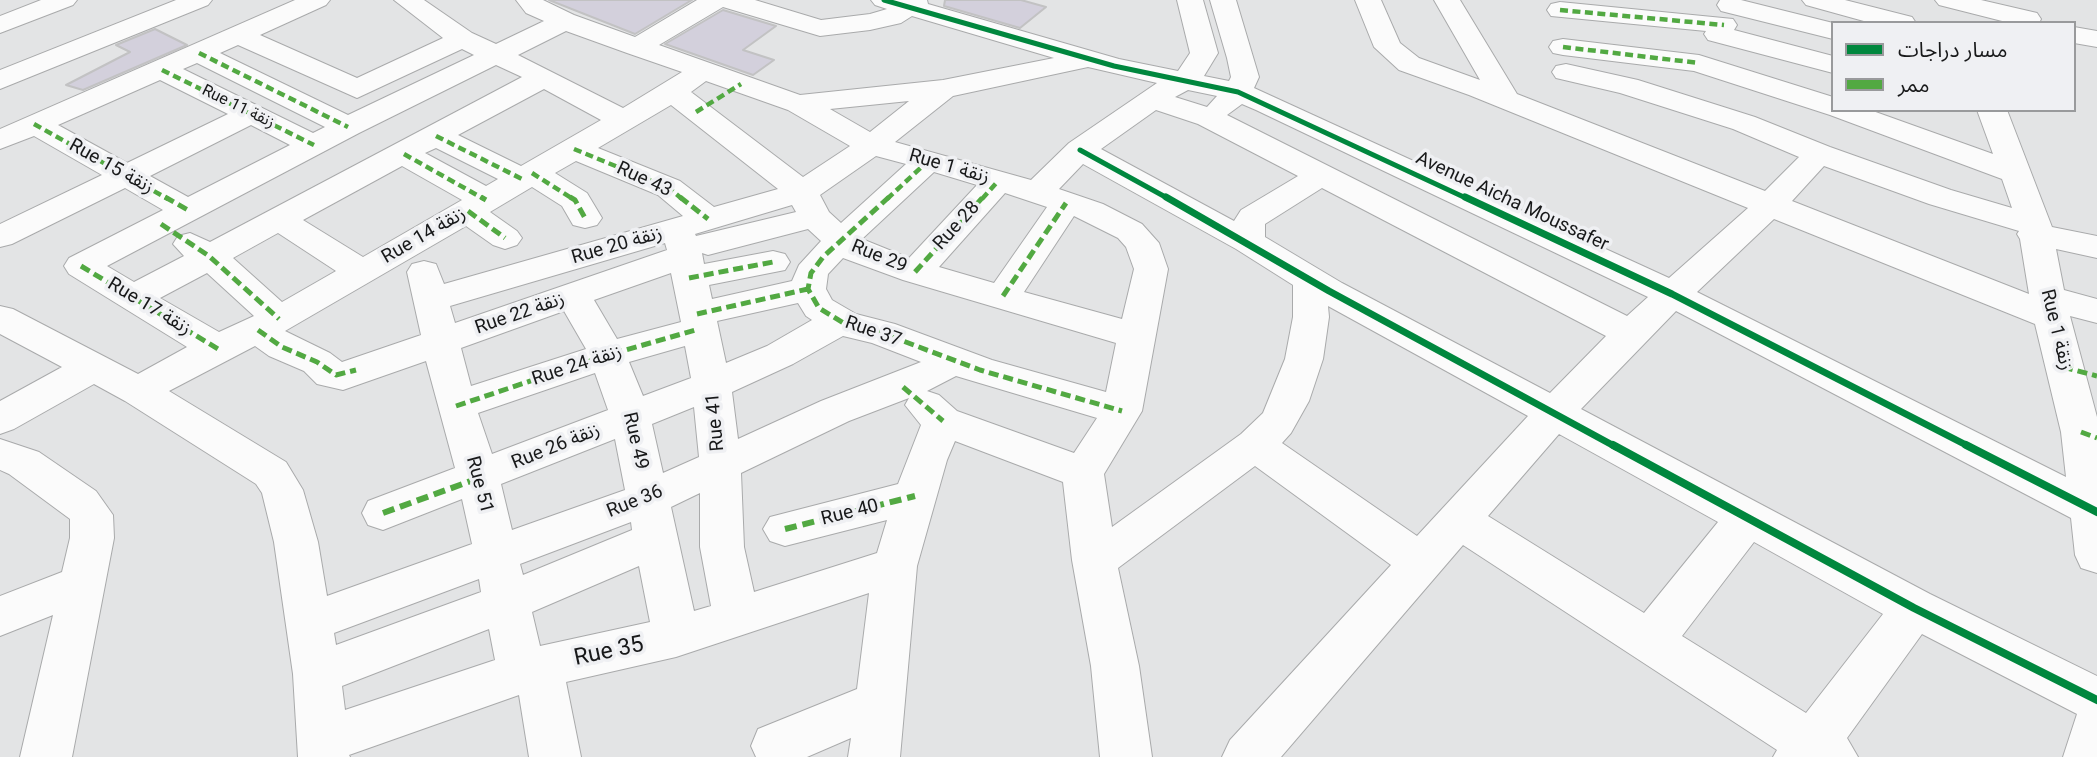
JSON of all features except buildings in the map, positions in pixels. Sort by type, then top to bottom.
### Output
[{"type":"street","points":[[0,25],[64,0]]},
{"type":"street","points":[[0,140],[317,0]]},
{"type":"street","points":[[407,0],[491,55],[544,78],[623,120]]},
{"type":"street","name":"Rue 1 زنقة","points":[[529,0],[535,7],[565,21],[798,104],[872,145],[1051,197],[1116,222],[1142,243],[1150,268],[1122,411],[1083,472]]},
{"type":"street","points":[[637,47],[716,0]]},
{"type":"street","points":[[727,0],[820,28],[892,17],[904,3]]},
{"type":"street","points":[[1003,296],[1051,197],[1080,150],[1170,88],[1186,80],[1199,64],[1204,53],[1190,0]]},
{"type":"street","points":[[1209,118],[1238,92],[1245,77],[1223,0]]},
{"type":"street","points":[[1368,0],[1388,47],[1401,59],[1419,69],[1770,205],[2049,308],[2097,311]]},
{"type":"street","points":[[1447,0],[1507,101]]},
{"type":"street","points":[[1815,0],[1895,21]]},
{"type":"street","points":[[1948,0],[2026,21],[2050,0]]},
{"type":"street","points":[[0,80],[185,3],[220,44],[348,127]]},
{"type":"street","name":"Avenue Aicha Moussafer","points":[[904,3],[1016,39],[1090,59],[1238,92],[1672,294],[2094,510]]},
{"type":"street","points":[[1555,121],[1564,91],[1564,60],[1558,5],[1647,8],[1831,31]]},
{"type":"street","points":[[1647,8],[1657,56]]},
{"type":"street","points":[[1666,98],[1699,63],[1725,16]]},
{"type":"street","points":[[1725,16],[1831,64]]},
{"type":"street","points":[[175,217],[491,55],[565,21]]},
{"type":"street","points":[[2076,35],[2097,39]]},
{"type":"street","points":[[220,44],[358,89],[463,39]]},
{"type":"street","points":[[1002,77],[1016,39]]},
{"type":"street","points":[[1564,60],[1657,56],[1699,63],[1831,106]]},
{"type":"street","points":[[798,104],[943,89],[1090,59]]},
{"type":"street","points":[[1564,60],[2034,230],[2097,247]]},
{"type":"street","name":"Rue 11 زنقة","points":[[162,70],[314,145]]},
{"type":"street","name":"Rue 14 زنقة","points":[[139,391],[268,325],[623,120],[684,102],[702,71]]},
{"type":"street","points":[[134,297],[544,78]]},
{"type":"street","points":[[684,102],[741,84]]},
{"type":"street","points":[[691,268],[808,289],[819,217],[872,145],[943,89]]},
{"type":"street","points":[[1156,100],[1209,118],[1631,333]]},
{"type":"street","name":"Rue 29","points":[[684,102],[858,252],[915,272],[1136,336]]},
{"type":"street","points":[[1847,112],[2015,173]]},
{"type":"street","name":"Rue 1 زنقة","points":[[1993,112],[2034,230],[2042,260],[2049,308],[2080,371],[2072,389],[2089,435],[2097,555]]},
{"type":"street","points":[[0,237],[251,114]]},
{"type":"street","name":"Rue 15 زنقة","points":[[34,124],[125,174],[175,217],[268,325],[282,347],[317,362],[336,375],[356,370]]},
{"type":"street","points":[[436,136],[575,200],[584,218]]},
{"type":"street","name":"Rue 43","points":[[574,149],[669,188],[691,268]]},
{"type":"street","points":[[1080,150],[1248,242],[1312,281],[1914,608],[2097,700]]},
{"type":"street","points":[[404,154],[477,205],[505,238]]},
{"type":"street","points":[[1248,757],[1555,412],[1631,333],[1770,205],[1819,154]]},
{"type":"street","points":[[819,217],[929,160]]},
{"type":"street","points":[[1248,242],[1247,226],[1254,217],[1321,175]]},
{"type":"street","name":"Rue 28","points":[[915,272],[998,181]]},
{"type":"street","name":"Rue 17 زنقة","points":[[175,217],[80,266],[218,349]]},
{"type":"street","name":"Rue 20 زنقة","points":[[428,285],[691,268],[819,217]]},
{"type":"street","points":[[279,219],[362,272]]},
{"type":"street","points":[[691,268],[773,262]]},
{"type":"street","name":"Rue 22 زنقة","points":[[356,370],[573,296],[691,268]]},
{"type":"street","name":"Rue 24 زنقة","points":[[456,406],[608,355],[691,268]]},
{"type":"street","name":"Rue 41","points":[[691,268],[712,385],[720,465],[722,547],[736,618]]},
{"type":"street","points":[[1094,560],[1125,541],[1255,445],[1282,416],[1301,370],[1311,317],[1309,293],[1312,281]]},
{"type":"street","name":"Rue 51","points":[[428,285],[456,406],[479,478],[507,602],[555,757]]},
{"type":"street","name":"Rue 37","points":[[808,289],[819,308],[840,321],[882,333],[952,360],[1122,411]]},
{"type":"street","name":"Rue 49","points":[[573,296],[608,355],[631,418],[676,637]]},
{"type":"street","points":[[0,318],[139,391],[271,473],[282,490],[296,542],[317,674],[324,749]]},
{"type":"street","name":"Rue 26 زنقة","points":[[383,513],[479,478],[712,385],[780,355],[840,321]]},
{"type":"street","name":"Rue 36","points":[[309,622],[496,555],[652,519],[720,465],[835,411],[926,377],[952,360]]},
{"type":"street","points":[[0,419],[94,366]]},
{"type":"street","points":[[903,387],[943,421],[1083,472],[1094,560],[1115,666],[1125,757]]},
{"type":"street","points":[[874,757],[895,566],[915,496],[943,421]]},
{"type":"street","points":[[1255,445],[1420,562]]},
{"type":"street","points":[[8,464],[81,503],[91,515],[92,538],[80,584],[46,757]]},
{"type":"street","name":"Rue 40","points":[[785,529],[915,496]]},
{"type":"street","points":[[1650,641],[1748,517]]},
{"type":"street","points":[[317,674],[507,602],[652,519]]},
{"type":"street","points":[[1459,520],[1650,641],[1815,753],[1914,608]]},
{"type":"street","name":"Rue 35","points":[[324,749],[530,670],[676,637],[895,566]]},
{"type":"street","points":[[0,616],[80,584]]},
{"type":"street","points":[[776,746],[881,702]]},
{"type":"street","points":[[2089,757],[2097,725]]},
{"type":"marked path","points":[[1560,10],[1724,25]]},
{"type":"marked path","points":[[1563,47],[1699,63]]},
{"type":"marked path","points":[[199,53],[348,127]]},
{"type":"marked path","points":[[162,70],[314,145]]},
{"type":"marked path","points":[[696,112],[741,84]]},
{"type":"marked path","points":[[34,124],[188,210]]},
{"type":"marked path","points":[[436,136],[522,179]]},
{"type":"marked path","points":[[574,149],[669,188],[708,219]]},
{"type":"marked path","points":[[404,154],[486,200]]},
{"type":"marked path","points":[[929,160],[823,257],[811,273],[808,289],[819,308],[845,324],[882,333],[980,370],[1122,411]]},
{"type":"marked path","points":[[532,173],[575,200],[585,218]]},
{"type":"marked path","points":[[915,272],[998,181]]},
{"type":"marked path","points":[[1003,296],[1066,203]]},
{"type":"marked path","points":[[468,211],[505,238]]},
{"type":"marked path","points":[[161,224],[209,256],[279,319]]},
{"type":"marked path","points":[[689,278],[773,262]]},
{"type":"marked path","points":[[81,266],[218,349]]},
{"type":"marked path","points":[[697,314],[808,289]]},
{"type":"marked path","points":[[456,406],[608,355],[699,329]]},
{"type":"marked path","points":[[258,330],[282,347],[317,362],[336,375],[356,370]]},
{"type":"marked path","points":[[2063,367],[2097,376]]},
{"type":"marked path","points":[[903,387],[943,421]]},
{"type":"marked path","points":[[2081,432],[2097,438]]},
{"type":"marked path","points":[[383,513],[479,478]]},
{"type":"marked path","points":[[785,529],[915,496]]},
{"type":"cycle path","points":[[884,0],[1114,66],[1238,92],[1672,294],[2097,512]]},
{"type":"cycle path","points":[[1080,150],[1248,242],[1329,291],[1914,608],[2097,700]]}]
